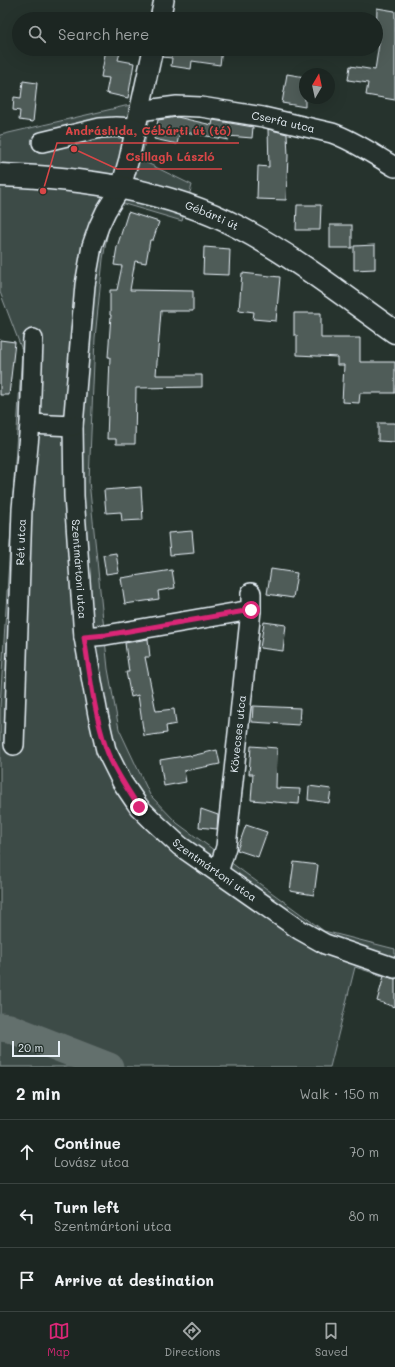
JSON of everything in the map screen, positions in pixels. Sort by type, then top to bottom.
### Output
[{"type":"main road","name":"Gébárti út","points":[[0,175],[46,177],[121,187],[166,198],[224,220],[275,248],[395,332]]},
{"type":"street","points":[[161,12],[164,0]]},
{"type":"street","name":"Szentmártoni utca","points":[[151,56],[121,187],[106,211],[92,246],[85,285],[73,426],[74,496],[84,637],[106,750],[122,782],[139,807],[180,846],[300,930],[325,944],[395,968]]},
{"type":"street","name":"Cserfa utca","points":[[137,119],[177,106],[201,106],[263,117],[343,136],[395,167]]},
{"type":"street","points":[[42,142],[100,128],[116,127],[137,119]]},
{"type":"street","name":"Rét utca","points":[[14,745],[22,509],[30,424],[33,339]]},
{"type":"street","points":[[30,424],[73,426]]},
{"type":"street","name":"Kövecses utca","points":[[84,637],[106,635],[251,602],[226,847],[218,872]]},
{"type":"shaded area","points":[[153,103],[141,160],[192,185],[182,221],[121,203],[110,219],[103,259],[95,338],[89,481],[108,669],[119,729],[150,795],[177,823],[324,931],[395,949],[395,980],[355,967],[330,1067],[0,1067],[0,706],[22,350],[0,292],[0,135],[125,106]]},
{"type":"building","points":[[377,8],[395,11],[395,100],[366,95],[368,83],[348,80],[350,66],[375,70],[377,56],[383,56],[383,12],[377,12]]},
{"type":"building","points":[[105,56],[119,56],[118,60],[134,63],[128,98],[106,93],[109,78],[101,77]]},
{"type":"building","points":[[221,56],[220,65],[192,61],[191,69],[171,66],[172,58],[162,57]]},
{"type":"building","points":[[287,74],[299,76],[299,104],[305,104],[305,107],[282,103]]},
{"type":"building","points":[[23,81],[37,83],[33,122],[19,120],[20,111],[13,110],[14,97],[21,98]]},
{"type":"building","points":[[177,117],[212,125],[213,120],[253,127],[252,138],[228,136],[228,140],[180,131],[177,144],[154,139],[158,120]]},
{"type":"building","points":[[268,129],[287,134],[288,156],[286,200],[257,199],[258,166],[269,167]]},
{"type":"building","points":[[297,205],[321,205],[320,230],[296,230]]},
{"type":"building","points":[[128,212],[159,222],[153,240],[150,240],[146,263],[135,261],[130,290],[193,291],[193,311],[161,311],[156,375],[202,375],[202,387],[136,388],[135,444],[116,444],[116,439],[107,439],[110,357],[108,357],[111,315],[110,290],[117,290],[122,266],[114,265],[117,247]]},
{"type":"building","points":[[330,225],[352,225],[352,248],[330,248]]},
{"type":"building","points":[[375,245],[375,269],[354,270],[354,246]]},
{"type":"building","points":[[204,247],[230,249],[229,275],[203,274]]},
{"type":"building","points":[[242,273],[280,277],[276,321],[253,319],[254,312],[239,310]]},
{"type":"building","points":[[294,313],[321,313],[321,338],[360,338],[360,362],[395,362],[395,393],[360,393],[359,403],[342,402],[344,365],[337,365],[337,357],[297,355],[297,335],[294,335]]},
{"type":"building","points":[[0,340],[15,342],[9,395],[0,395]]},
{"type":"building","points":[[378,423],[395,423],[395,442],[378,441]]},
{"type":"building","points":[[141,487],[143,520],[122,521],[121,512],[106,513],[104,490]]},
{"type":"building","points":[[192,531],[194,553],[170,555],[168,533]]},
{"type":"building","points":[[116,553],[119,572],[106,574],[103,555]]},
{"type":"building","points":[[271,569],[297,573],[293,598],[267,594]]},
{"type":"building","points":[[172,570],[175,588],[158,591],[159,599],[125,604],[121,578]]},
{"type":"building","points":[[264,622],[286,625],[283,651],[260,648]]},
{"type":"building","points":[[148,639],[150,657],[145,657],[156,711],[174,709],[176,724],[166,726],[167,733],[144,736],[138,695],[131,697],[126,672],[129,672],[125,643]]},
{"type":"building","points":[[253,706],[300,708],[299,725],[252,722]]},
{"type":"building","points":[[251,746],[277,748],[276,788],[300,789],[299,804],[251,800],[253,774],[249,774]]},
{"type":"building","points":[[217,750],[220,764],[184,771],[186,782],[164,786],[160,760],[191,756]]},
{"type":"building","points":[[309,786],[331,789],[329,803],[308,800]]},
{"type":"building","points":[[201,809],[218,815],[217,829],[199,827]]},
{"type":"building","points":[[246,825],[267,832],[258,857],[237,850]]},
{"type":"building","points":[[294,862],[318,865],[314,895],[290,891]]},
{"type":"building","points":[[384,976],[395,979],[395,1007],[377,1001]]},
{"type":"waterway","points":[[0,1027],[9,1028],[109,1067]]},
{"type":"place","name":"Csillagh László","points":[[74,149]]},
{"type":"place","name":"Andráshida, Gébárti út (tó)","points":[[43,191]]},
{"type":"route","points":[[139,807],[122,782],[106,750],[84,637],[106,635],[251,610]]}]
